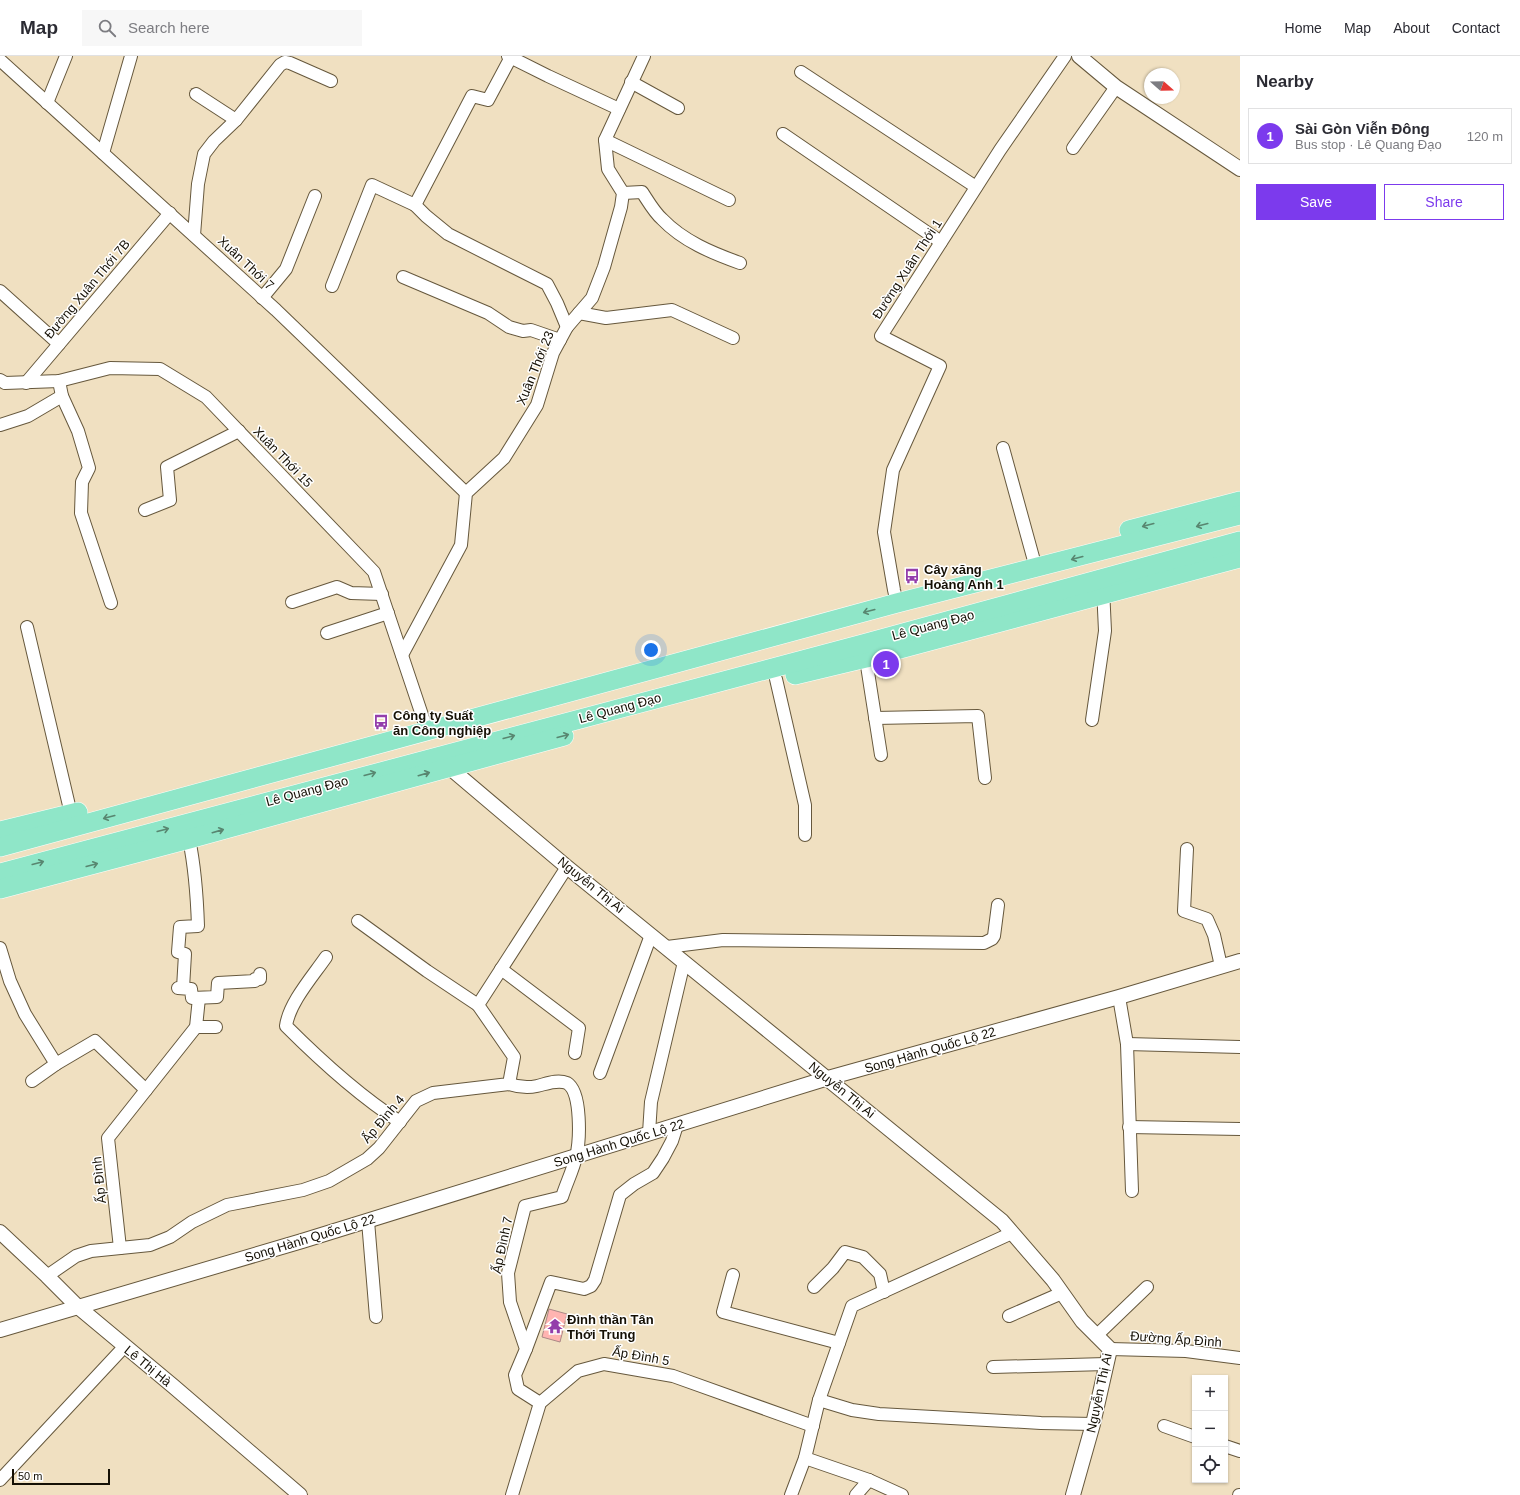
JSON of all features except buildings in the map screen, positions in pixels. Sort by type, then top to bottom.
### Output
[{"type":"highway","name":"Lê Quang Đạo","points":[[1034,562],[1240,500]]},
{"type":"highway","name":"Lê Quang Đạo","points":[[0,847],[425,725],[895,597],[1034,562],[1240,515]]},
{"type":"highway","name":"Lê Quang Đạo","points":[[1103,587],[1240,540]]},
{"type":"highway","name":"Lê Quang Đạo","points":[[0,889],[189,839],[442,762],[1103,587],[1240,558]]},
{"type":"highway","name":"Lê Quang Đạo","points":[[0,873],[776,679],[865,651]]},
{"type":"highway","name":"Lê Quang Đạo","points":[[0,831],[425,725]]},
{"type":"street","points":[[48,103],[66,56]]},
{"type":"street","points":[[103,153],[131,56]]},
{"type":"street","points":[[644,56],[605,140],[608,169],[623,193],[642,192],[661,219],[680,234],[712,252],[740,263]]},
{"type":"street","name":"Đường Xuân Thới 1","points":[[895,597],[884,532],[893,470],[940,366],[881,336],[976,187],[1065,56]]},
{"type":"street","points":[[1079,56],[1093,60],[1116,86],[1240,169]]},
{"type":"street","points":[[415,205],[472,96],[488,100],[510,57],[619,109]]},
{"type":"street","name":"Xuân Thới 7","points":[[0,60],[262,298],[466,493]]},
{"type":"street","points":[[194,235],[198,184],[204,154],[214,141],[236,120],[280,65],[285,62],[290,63],[331,81]]},
{"type":"street","points":[[801,72],[976,187]]},
{"type":"street","points":[[631,82],[678,108]]},
{"type":"street","points":[[1073,148],[1116,86]]},
{"type":"street","points":[[196,94],[236,120]]},
{"type":"street","points":[[783,134],[941,242]]},
{"type":"street","points":[[605,140],[729,200]]},
{"type":"street","points":[[332,286],[372,186],[415,205],[448,234],[547,284],[567,327]]},
{"type":"street","name":"Xuân Thới 23","points":[[466,493],[504,458],[537,405],[553,353],[567,327],[592,298],[604,267],[621,207],[623,193]]},
{"type":"street","points":[[262,298],[286,269],[315,196]]},
{"type":"street","name":"Đường Xuân Thới 7B","points":[[26,383],[170,213]]},
{"type":"street","points":[[403,277],[488,313],[508,327],[523,331],[531,330],[560,340]]},
{"type":"street","points":[[0,291],[59,344]]},
{"type":"street","points":[[579,313],[606,318],[672,310],[733,338]]},
{"type":"street","name":"Xuân Thới 15","points":[[0,380],[5,383],[59,381],[110,368],[160,369],[206,397],[374,572],[425,725]]},
{"type":"street","points":[[59,381],[62,396],[78,431],[89,468],[82,482],[81,513],[111,603]]},
{"type":"street","points":[[0,426],[28,416],[62,396]]},
{"type":"street","points":[[145,510],[170,500],[167,467],[239,431]]},
{"type":"street","points":[[1003,448],[1034,562]]},
{"type":"street","points":[[402,655],[461,546],[466,493]]},
{"type":"street","points":[[292,602],[337,587],[351,593],[382,594]]},
{"type":"street","points":[[1092,720],[1105,631],[1103,587]]},
{"type":"street","points":[[327,633],[388,613]]},
{"type":"street","points":[[27,627],[71,814]]},
{"type":"street","points":[[865,651],[882,755]]},
{"type":"street","points":[[776,679],[805,805],[805,836]]},
{"type":"street","points":[[875,718],[978,716],[985,778]]},
{"type":"street","name":"Nguyễn Thị Ai","points":[[442,762],[567,867],[1002,1220],[1053,1280],[1082,1321],[1110,1349],[1093,1424],[1073,1495]]},
{"type":"street","points":[[189,839],[195,866],[198,926],[180,927],[178,952],[185,954],[180,988],[191,989],[192,998],[217,997],[218,983],[255,981],[255,979],[260,979],[260,974]]},
{"type":"street","points":[[1187,849],[1184,911],[1207,919],[1214,935],[1221,966]]},
{"type":"street","points":[[478,1005],[567,867]]},
{"type":"street","points":[[667,948],[723,940],[984,943],[992,939],[994,936],[998,905]]},
{"type":"street","points":[[358,921],[427,971],[478,1005],[514,1057],[509,1084]]},
{"type":"street","points":[[600,1073],[651,935]]},
{"type":"street","points":[[0,948],[10,981],[25,1014],[56,1064]]},
{"type":"street","points":[[326,957],[287,1017],[286,1026],[315,1055],[344,1080],[383,1112],[400,1122]]},
{"type":"street","name":"Song Hành Quốc Lộ 22","points":[[0,1330],[368,1221],[828,1078],[1119,997],[1240,961]]},
{"type":"street","points":[[650,1133],[651,1102],[684,962]]},
{"type":"street","points":[[501,969],[579,1028],[575,1053]]},
{"type":"street","points":[[1119,997],[1127,1044],[1132,1191]]},
{"type":"street","points":[[200,998],[196,1027],[216,1027]]},
{"type":"street","name":"Ấp Đình","points":[[120,1248],[108,1138],[196,1027]]},
{"type":"street","points":[[32,1081],[56,1064],[95,1041],[146,1090]]},
{"type":"street","points":[[1127,1044],[1240,1047]]},
{"type":"street","name":"Ấp Đình 4","points":[[47,1276],[76,1256],[91,1251],[150,1244],[170,1237],[192,1222],[228,1205],[303,1190],[329,1182],[367,1159],[379,1148],[416,1101],[433,1092],[509,1084],[523,1087],[535,1087],[545,1083],[566,1083],[573,1089],[578,1108],[576,1156]]},
{"type":"street","points":[[512,1495],[540,1403],[518,1389],[515,1374],[551,1282],[584,1289],[591,1286],[595,1280],[620,1195],[634,1184],[653,1173],[672,1141],[677,1125]]},
{"type":"street","points":[[1129,1127],[1240,1130]]},
{"type":"street","name":"Ấp Đình 7","points":[[526,1349],[510,1302],[508,1273],[525,1206],[562,1197],[576,1156]]},
{"type":"street","points":[[368,1221],[376,1318]]},
{"type":"street","name":"Lê Thị Hà","points":[[0,1232],[77,1306],[300,1495]]},
{"type":"street","points":[[791,1495],[805,1458],[819,1400],[852,1306],[1012,1233]]},
{"type":"street","points":[[814,1287],[834,1268],[846,1252],[863,1257],[880,1274],[884,1292]]},
{"type":"street","points":[[733,1275],[723,1312],[839,1343]]},
{"type":"street","points":[[1096,1336],[1147,1287]]},
{"type":"street","points":[[1009,1316],[1062,1293]]},
{"type":"street","points":[[0,1480],[125,1346]]},
{"type":"street","name":"Đường Ấp Đình","points":[[1110,1349],[1186,1351],[1240,1358]]},
{"type":"street","name":"Ấp Đình 5","points":[[540,1403],[578,1371],[604,1364],[673,1376],[813,1426]]},
{"type":"street","points":[[993,1367],[1106,1364]]},
{"type":"street","points":[[819,1400],[852,1410],[879,1414],[1041,1423],[1093,1424]]},
{"type":"street","points":[[1164,1426],[1192,1435]]},
{"type":"street","points":[[1228,1447],[1240,1452]]},
{"type":"street","points":[[805,1458],[869,1480],[902,1495]]},
{"type":"street","points":[[856,1495],[869,1480]]},
{"type":"place","name":"Cây xăng Hoàng Anh 1","points":[[912,576]]},
{"type":"place","name":"Sài Gòn Viễn Đông","points":[[886,664]]},
{"type":"place","name":"Công ty Suất ăn Công nghiệp","points":[[381,722]]},
{"type":"place","name":"Đình thần Tân Thới Trung","points":[[555,1326]]}]
